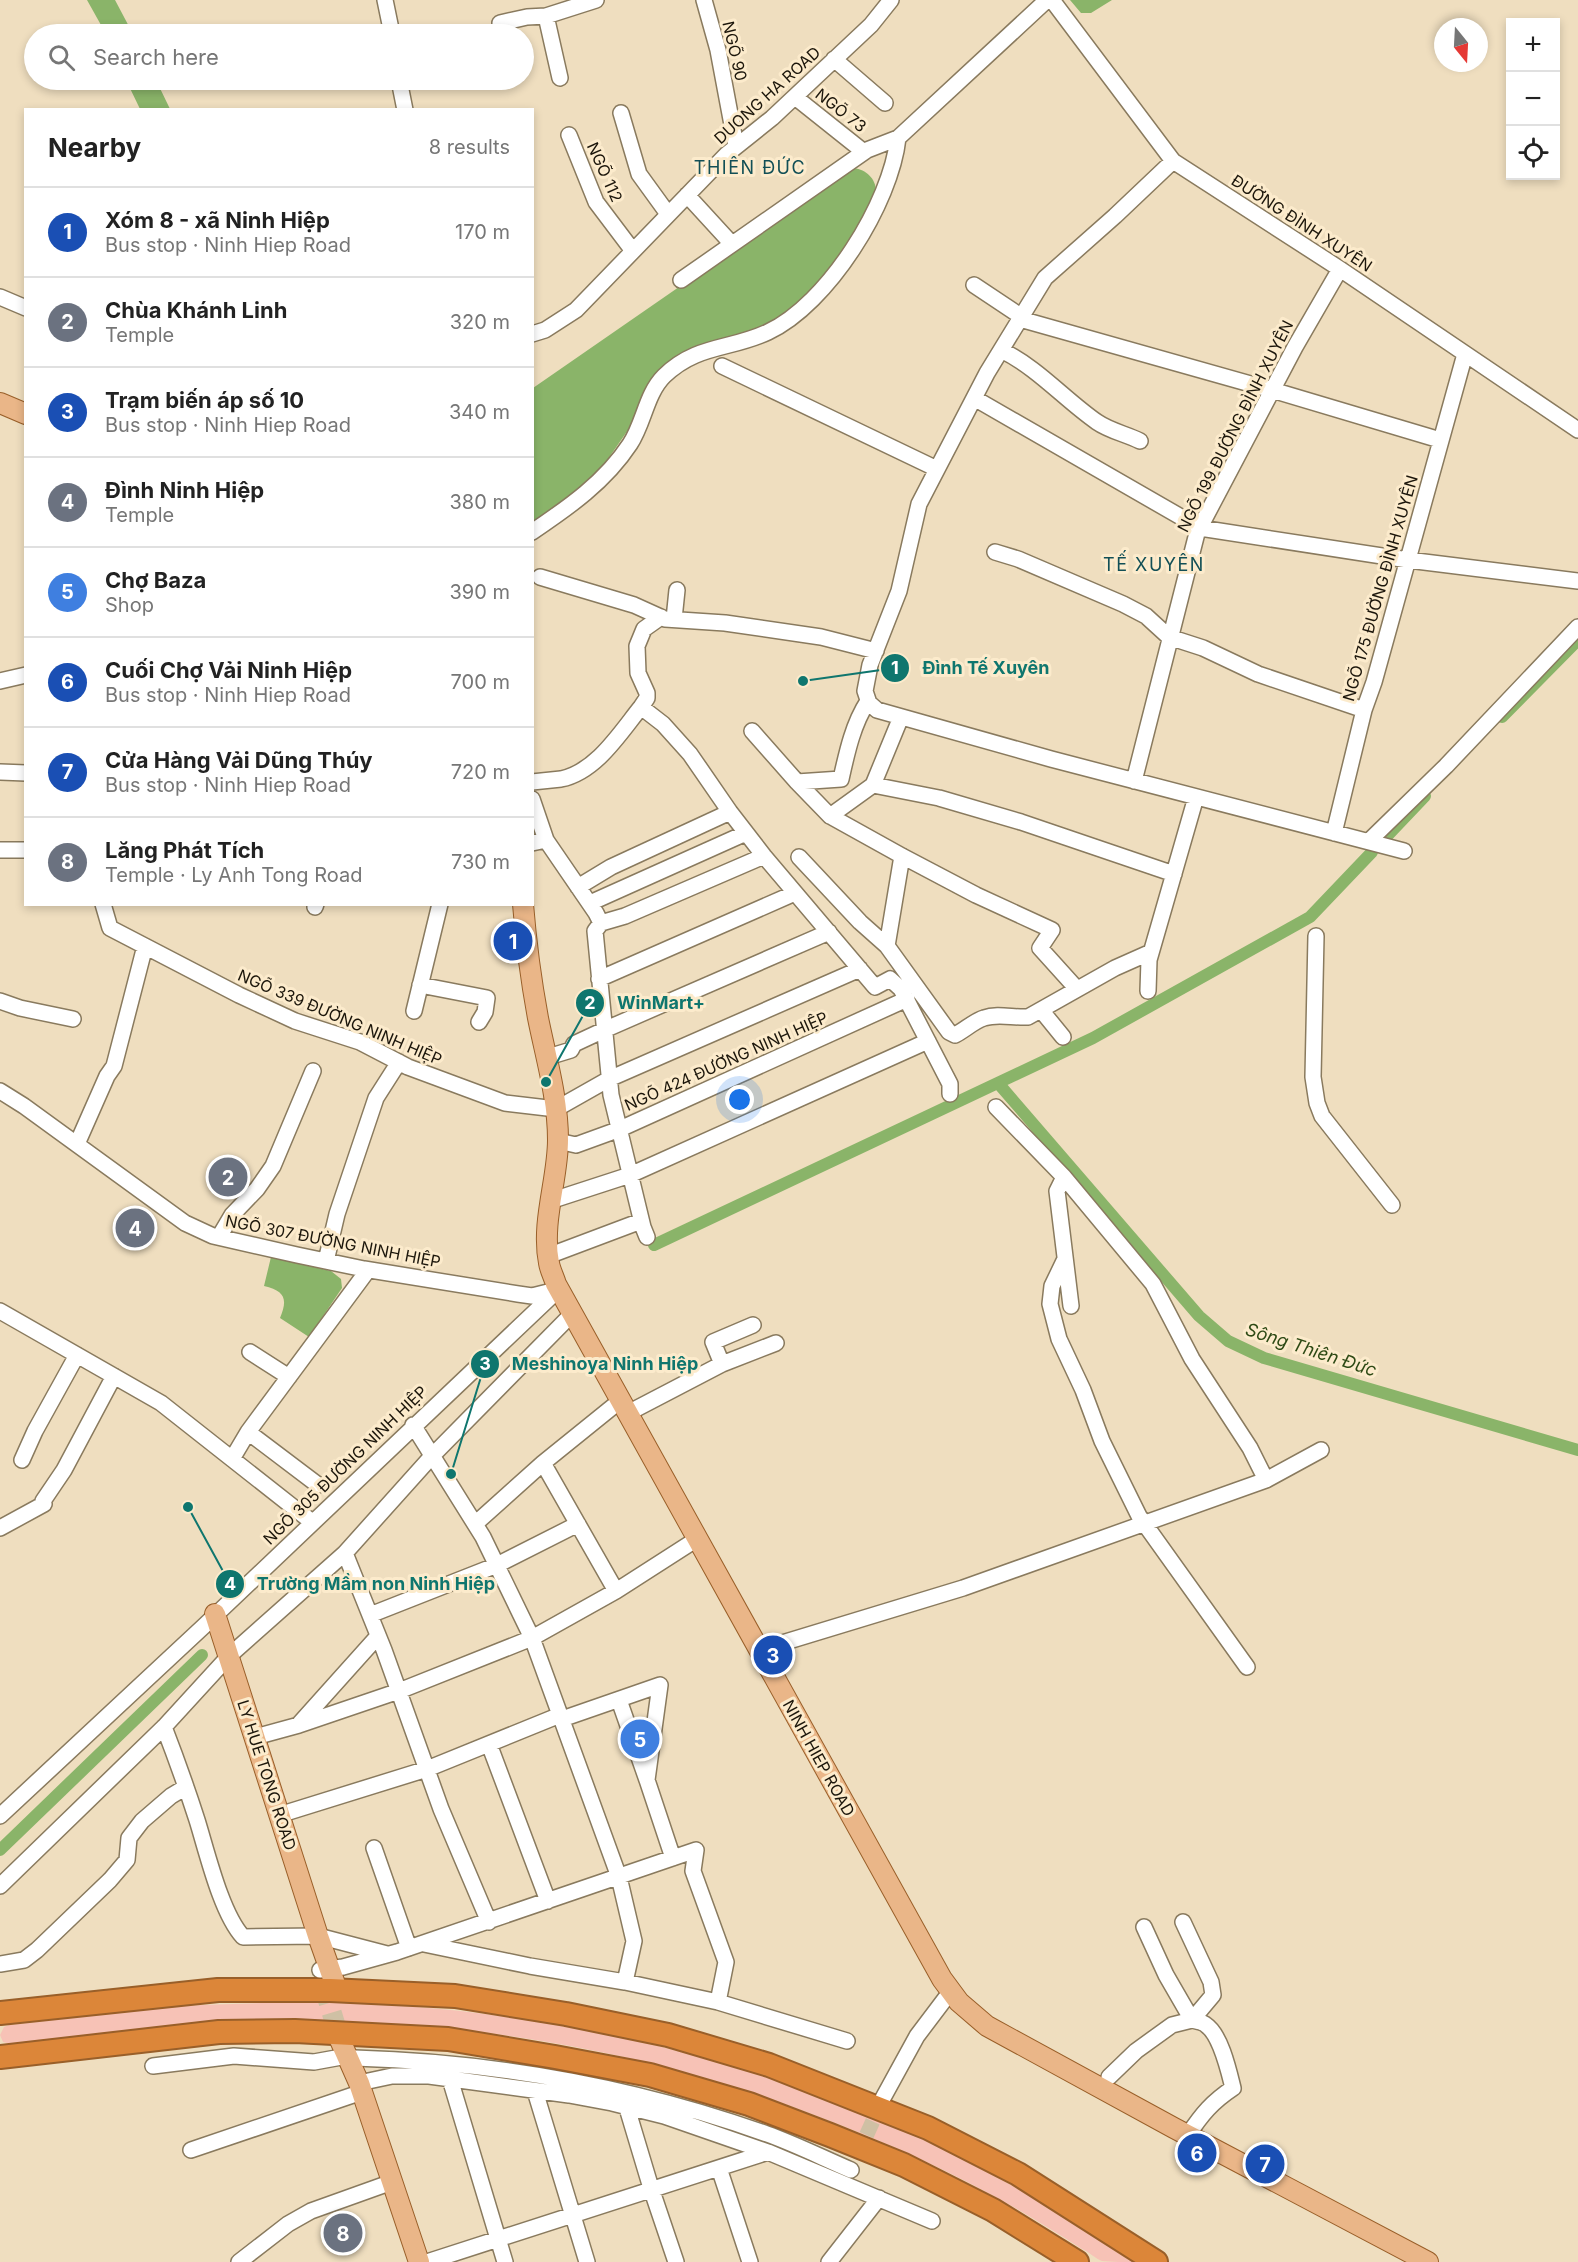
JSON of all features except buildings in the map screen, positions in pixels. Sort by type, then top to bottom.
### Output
[{"type":"highway","points":[[0,2013],[218,1990],[330,1990],[455,1996],[566,2014],[668,2035],[769,2065],[928,2128],[1018,2174],[1156,2262]]},
{"type":"highway","points":[[0,2057],[219,2032],[295,2031],[448,2039],[566,2059],[672,2081],[750,2104],[830,2135],[904,2165],[993,2210],[1077,2262]]},
{"type":"main road","points":[[0,403],[24,413]]},
{"type":"main road","name":"NINH HIEP ROAD","points":[[523,906],[538,1018],[548,1057],[556,1109],[558,1141],[550,1201],[548,1262],[558,1289],[925,1950],[951,1991],[959,2002],[987,2026],[1428,2262]]},
{"type":"main road","name":"LY HUE TONG ROAD","points":[[215,1614],[318,1936],[327,1976]]},
{"type":"main road","points":[[349,2049],[419,2262]]},
{"type":"street","points":[[385,0],[390,24]]},
{"type":"street","points":[[500,23],[527,17],[546,16],[596,0]]},
{"type":"street","name":"NGÕ 90","points":[[704,0],[718,50],[736,146]]},
{"type":"street","name":"DUONG HA ROAD","points":[[534,333],[545,330],[576,310],[736,146],[795,97],[871,25],[891,0]]},
{"type":"street","points":[[681,280],[864,152],[898,138],[1047,0]]},
{"type":"street","name":"ĐƯỜNG ĐÌNH XUYÊN","points":[[1052,0],[1173,160],[1340,269],[1578,430]]},
{"type":"street","points":[[546,16],[560,78]]},
{"type":"street","points":[[834,59],[885,103]]},
{"type":"street","points":[[401,90],[405,108]]},
{"type":"street","name":"NGÕ 73","points":[[795,97],[864,152]]},
{"type":"street","points":[[621,114],[639,174],[668,214]]},
{"type":"street","name":"NGÕ 112","points":[[569,135],[596,202],[633,251]]},
{"type":"street","points":[[534,531],[576,502],[617,461],[630,443],[652,392],[661,378],[675,366],[704,351],[751,339],[770,331],[809,303],[844,262],[885,189],[896,157],[898,138]]},
{"type":"street","points":[[1173,160],[1115,216],[1045,278],[1001,350],[919,504],[899,591],[870,665],[865,692],[868,700],[877,710],[1134,781],[1404,851]]},
{"type":"street","points":[[687,195],[731,243]]},
{"type":"street","name":"NGÕ 199 ĐƯỜNG ĐÌNH XUYÊN","points":[[1134,781],[1169,637],[1200,528],[1272,390],[1340,269]]},
{"type":"street","points":[[974,285],[1021,318],[1440,440]]},
{"type":"street","points":[[0,297],[24,307]]},
{"type":"street","points":[[1001,350],[1019,359],[1050,382],[1058,392],[1099,423],[1140,441]]},
{"type":"street","name":"NGÕ 175 ĐƯỜNG ĐÌNH XUYÊN","points":[[1334,832],[1364,710],[1465,354]]},
{"type":"street","points":[[722,366],[938,469]]},
{"type":"street","points":[[974,398],[1200,528],[1408,560],[1578,581]]},
{"type":"street","points":[[995,552],[1018,559],[1123,604],[1146,616],[1169,637],[1203,648],[1258,674],[1364,710]]},
{"type":"street","points":[[540,577],[634,605],[667,618],[724,623],[815,636],[876,651]]},
{"type":"street","points":[[534,782],[563,778],[587,766],[601,755],[644,703],[646,689],[638,673],[637,646],[644,629],[667,618],[677,590]]},
{"type":"street","points":[[1369,841],[1446,766],[1578,627]]},
{"type":"street","points":[[0,681],[24,675]]},
{"type":"street","points":[[797,782],[841,779],[847,751],[860,713],[868,700]]},
{"type":"street","points":[[644,703],[690,754],[764,856],[875,987],[890,980],[901,989],[950,1084],[950,1094]]},
{"type":"street","points":[[830,816],[873,785],[901,717]]},
{"type":"street","points":[[752,731],[830,816],[976,895],[1052,930],[1040,948],[1077,989]]},
{"type":"street","points":[[0,772],[24,773]]},
{"type":"street","points":[[873,785],[950,801],[1021,822],[1174,874]]},
{"type":"street","points":[[1148,991],[1151,952],[1196,797]]},
{"type":"street","points":[[534,811],[539,842],[578,887],[602,923]]},
{"type":"street","points":[[578,887],[611,867],[730,812]]},
{"type":"street","points":[[590,903],[746,833]]},
{"type":"street","points":[[0,850],[24,850]]},
{"type":"street","points":[[647,1237],[610,1095],[595,931],[602,923],[625,916],[764,856]]},
{"type":"street","points":[[887,946],[902,856]]},
{"type":"street","points":[[799,857],[860,922],[887,946],[949,1032],[955,1035],[984,1018],[997,1015],[1014,1018],[1028,1017],[1130,960],[1151,952]]},
{"type":"street","points":[[599,979],[795,893]]},
{"type":"street","name":"NGÕ 339 ĐƯỜNG NINH HIỆP","points":[[104,906],[110,928],[239,995],[295,1021],[360,1042],[399,1062],[505,1103],[556,1109]]},
{"type":"street","points":[[414,1011],[440,906]]},
{"type":"street","points":[[548,1057],[571,1050],[574,1044],[604,1030],[829,932]]},
{"type":"street","points":[[1316,936],[1312,1077],[1317,1103],[1322,1116],[1392,1205]]},
{"type":"street","points":[[77,1144],[107,1076],[114,1066],[145,946]]},
{"type":"street","points":[[556,1109],[609,1079],[860,969]]},
{"type":"street","points":[[420,985],[487,998],[485,1012],[479,1022]]},
{"type":"street","name":"NGÕ 424 ĐƯỜNG NINH HIỆP","points":[[558,1141],[576,1145],[620,1130],[907,999]]},
{"type":"street","points":[[0,1000],[20,1008],[73,1019]]},
{"type":"street","points":[[1041,1010],[1063,1037]]},
{"type":"street","points":[[550,1201],[630,1175],[928,1041]]},
{"type":"street","points":[[326,1261],[337,1214],[376,1098],[399,1062]]},
{"type":"street","points":[[219,1237],[232,1215],[257,1189],[273,1166],[313,1071]]},
{"type":"street","name":"NGÕ 307 ĐƯỜNG NINH HIỆP","points":[[0,1091],[185,1223],[219,1237],[368,1270],[532,1296],[558,1289]]},
{"type":"street","points":[[996,1107],[1064,1177],[1153,1284],[1192,1359],[1251,1448],[1266,1480]]},
{"type":"street","points":[[1064,1177],[1057,1191],[1071,1306]]},
{"type":"street","points":[[548,1256],[641,1221]]},
{"type":"street","points":[[1065,1259],[1052,1287],[1050,1304],[1059,1339],[1083,1390],[1102,1441],[1144,1523],[1247,1667]]},
{"type":"street","points":[[232,1459],[248,1432],[368,1270]]},
{"type":"street","name":"NGÕ 305 ĐƯỜNG NINH HIỆP","points":[[0,1816],[558,1289]]},
{"type":"street","points":[[0,1311],[161,1402],[312,1522]]},
{"type":"street","points":[[0,1886],[164,1727],[229,1656],[345,1553],[432,1456],[573,1314]]},
{"type":"street","points":[[722,1364],[713,1342],[753,1325]]},
{"type":"street","points":[[475,1524],[543,1463],[624,1407],[776,1343]]},
{"type":"street","points":[[250,1352],[289,1377]]},
{"type":"street","points":[[22,1460],[35,1431],[77,1355]]},
{"type":"street","points":[[0,1528],[44,1503],[114,1376]]},
{"type":"street","points":[[413,1425],[475,1524],[532,1638],[619,1876],[634,1941],[625,1982]]},
{"type":"street","points":[[248,1432],[318,1485]]},
{"type":"street","points":[[759,1650],[963,1588],[1266,1480],[1321,1450]]},
{"type":"street","points":[[543,1463],[615,1591]]},
{"type":"street","points":[[370,1615],[497,1565],[578,1524]]},
{"type":"street","points":[[255,1737],[299,1725],[399,1691],[532,1638],[615,1591],[697,1539]]},
{"type":"street","points":[[345,1553],[427,1769],[489,1922]]},
{"type":"street","points":[[299,1725],[378,1636]]},
{"type":"street","points":[[279,1815],[427,1769],[561,1717],[660,1685],[646,1780]]},
{"type":"street","points":[[619,1700],[673,1858]]},
{"type":"street","points":[[164,1727],[234,1927],[243,1937],[318,1936],[387,1954]]},
{"type":"street","points":[[489,1744],[548,1901]]},
{"type":"street","points":[[0,1964],[24,1960],[110,1880],[127,1860],[129,1838],[142,1821],[171,1796],[186,1787]]},
{"type":"street","points":[[374,1848],[416,1946]]},
{"type":"street","points":[[327,1976],[343,1967],[489,1922],[696,1850],[693,1872],[726,1962],[718,2002]]},
{"type":"street","points":[[1183,1922],[1211,1982],[1213,1995],[1192,2020]]},
{"type":"street","points":[[1144,1927],[1166,1975],[1192,2020]]},
{"type":"street","points":[[416,1946],[625,1982],[718,2002],[847,2041]]},
{"type":"street","points":[[883,2098],[917,2036],[951,1991]]},
{"type":"street","points":[[1109,2077],[1136,2051],[1172,2025],[1192,2020],[1206,2025],[1215,2036],[1226,2061],[1233,2088],[1202,2114],[1188,2135]]},
{"type":"street","points":[[153,2066],[234,2056],[314,2062],[349,2049],[403,2060],[470,2065],[569,2081],[688,2110],[768,2134],[850,2170],[879,2198],[932,2221]]},
{"type":"street","points":[[190,2150],[392,2076],[450,2079],[569,2095],[664,2116],[768,2152],[850,2170]]},
{"type":"street","points":[[450,2079],[505,2262]]},
{"type":"street","points":[[535,2091],[587,2262]]},
{"type":"street","points":[[627,2108],[676,2262]]},
{"type":"street","points":[[427,2262],[768,2152]]},
{"type":"street","points":[[719,2168],[750,2262]]},
{"type":"street","points":[[239,2262],[288,2224],[311,2211],[392,2182]]},
{"type":"street","points":[[829,2262],[879,2198]]},
{"type":"shaded area","points":[[87,0],[115,0],[128,24],[100,24]]},
{"type":"shaded area","points":[[1070,0],[1112,0],[1091,13],[1081,13]]},
{"type":"shaded area","points":[[131,90],[161,90],[170,108],[140,108]]},
{"type":"shaded area","points":[[859,169],[868,174],[874,182],[875,196],[845,250],[817,286],[781,320],[650,386],[628,430],[599,472],[534,524],[534,387],[848,170]]},
{"type":"shaded area","points":[[271,1257],[331,1271],[341,1279],[342,1288],[309,1337],[280,1318],[284,1306],[283,1297],[276,1290],[264,1286]]},
{"type":"shaded area","points":[[293,2002],[443,2009],[518,2019],[592,2031],[738,2068],[810,2092],[880,2120],[947,2151],[1043,2203],[1137,2262],[1102,2261],[968,2182],[892,2146],[840,2125],[746,2091],[677,2070],[607,2053],[465,2030],[321,2021],[190,2025],[15,2045],[3,2042],[0,2035],[4,2027],[9,2025],[172,2006]]},
{"type":"waterway","points":[[1502,717],[1578,640]]},
{"type":"waterway","points":[[1387,836],[1425,796]]},
{"type":"waterway","points":[[654,1245],[1093,1038],[1310,917],[1372,852]]},
{"type":"waterway","name":"Sông Thiên Đức","points":[[998,1083],[1199,1316],[1228,1341],[1264,1358],[1578,1450]]},
{"type":"waterway","points":[[0,1850],[202,1655]]},
{"type":"tunnel","points":[[323,1984],[340,2040]]},
{"type":"tunnel","points":[[857,2156],[882,2101]]},
{"type":"place","name":"Đình Tế Xuyên","points":[[803,681]]},
{"type":"place","name":"Xóm 8 - xã Ninh Hiệp","points":[[513,941]]},
{"type":"place","name":"WinMart+","points":[[546,1082]]},
{"type":"place","name":"Chùa Khánh Linh","points":[[228,1177]]},
{"type":"place","name":"Đình Ninh Hiệp","points":[[135,1228]]},
{"type":"place","name":"Meshinoya Ninh Hiệp","points":[[451,1474]]},
{"type":"place","name":"Trường Mầm non Ninh Hiệp","points":[[188,1507]]},
{"type":"place","name":"Trạm biến áp số 10","points":[[773,1655]]},
{"type":"place","name":"Chợ Baza","points":[[640,1739]]},
{"type":"place","name":"Cuối Chợ Vải Ninh Hiệp","points":[[1197,2153]]},
{"type":"place","name":"Cửa Hàng Vải Dũng Thúy","points":[[1265,2164]]},
{"type":"place","name":"Lăng Phát Tích","points":[[343,2233]]},
{"type":"district","name":"THIÊN ĐỨC","points":[[750,168]]},
{"type":"district","name":"TẾ XUYÊN","points":[[1154,565]]}]
